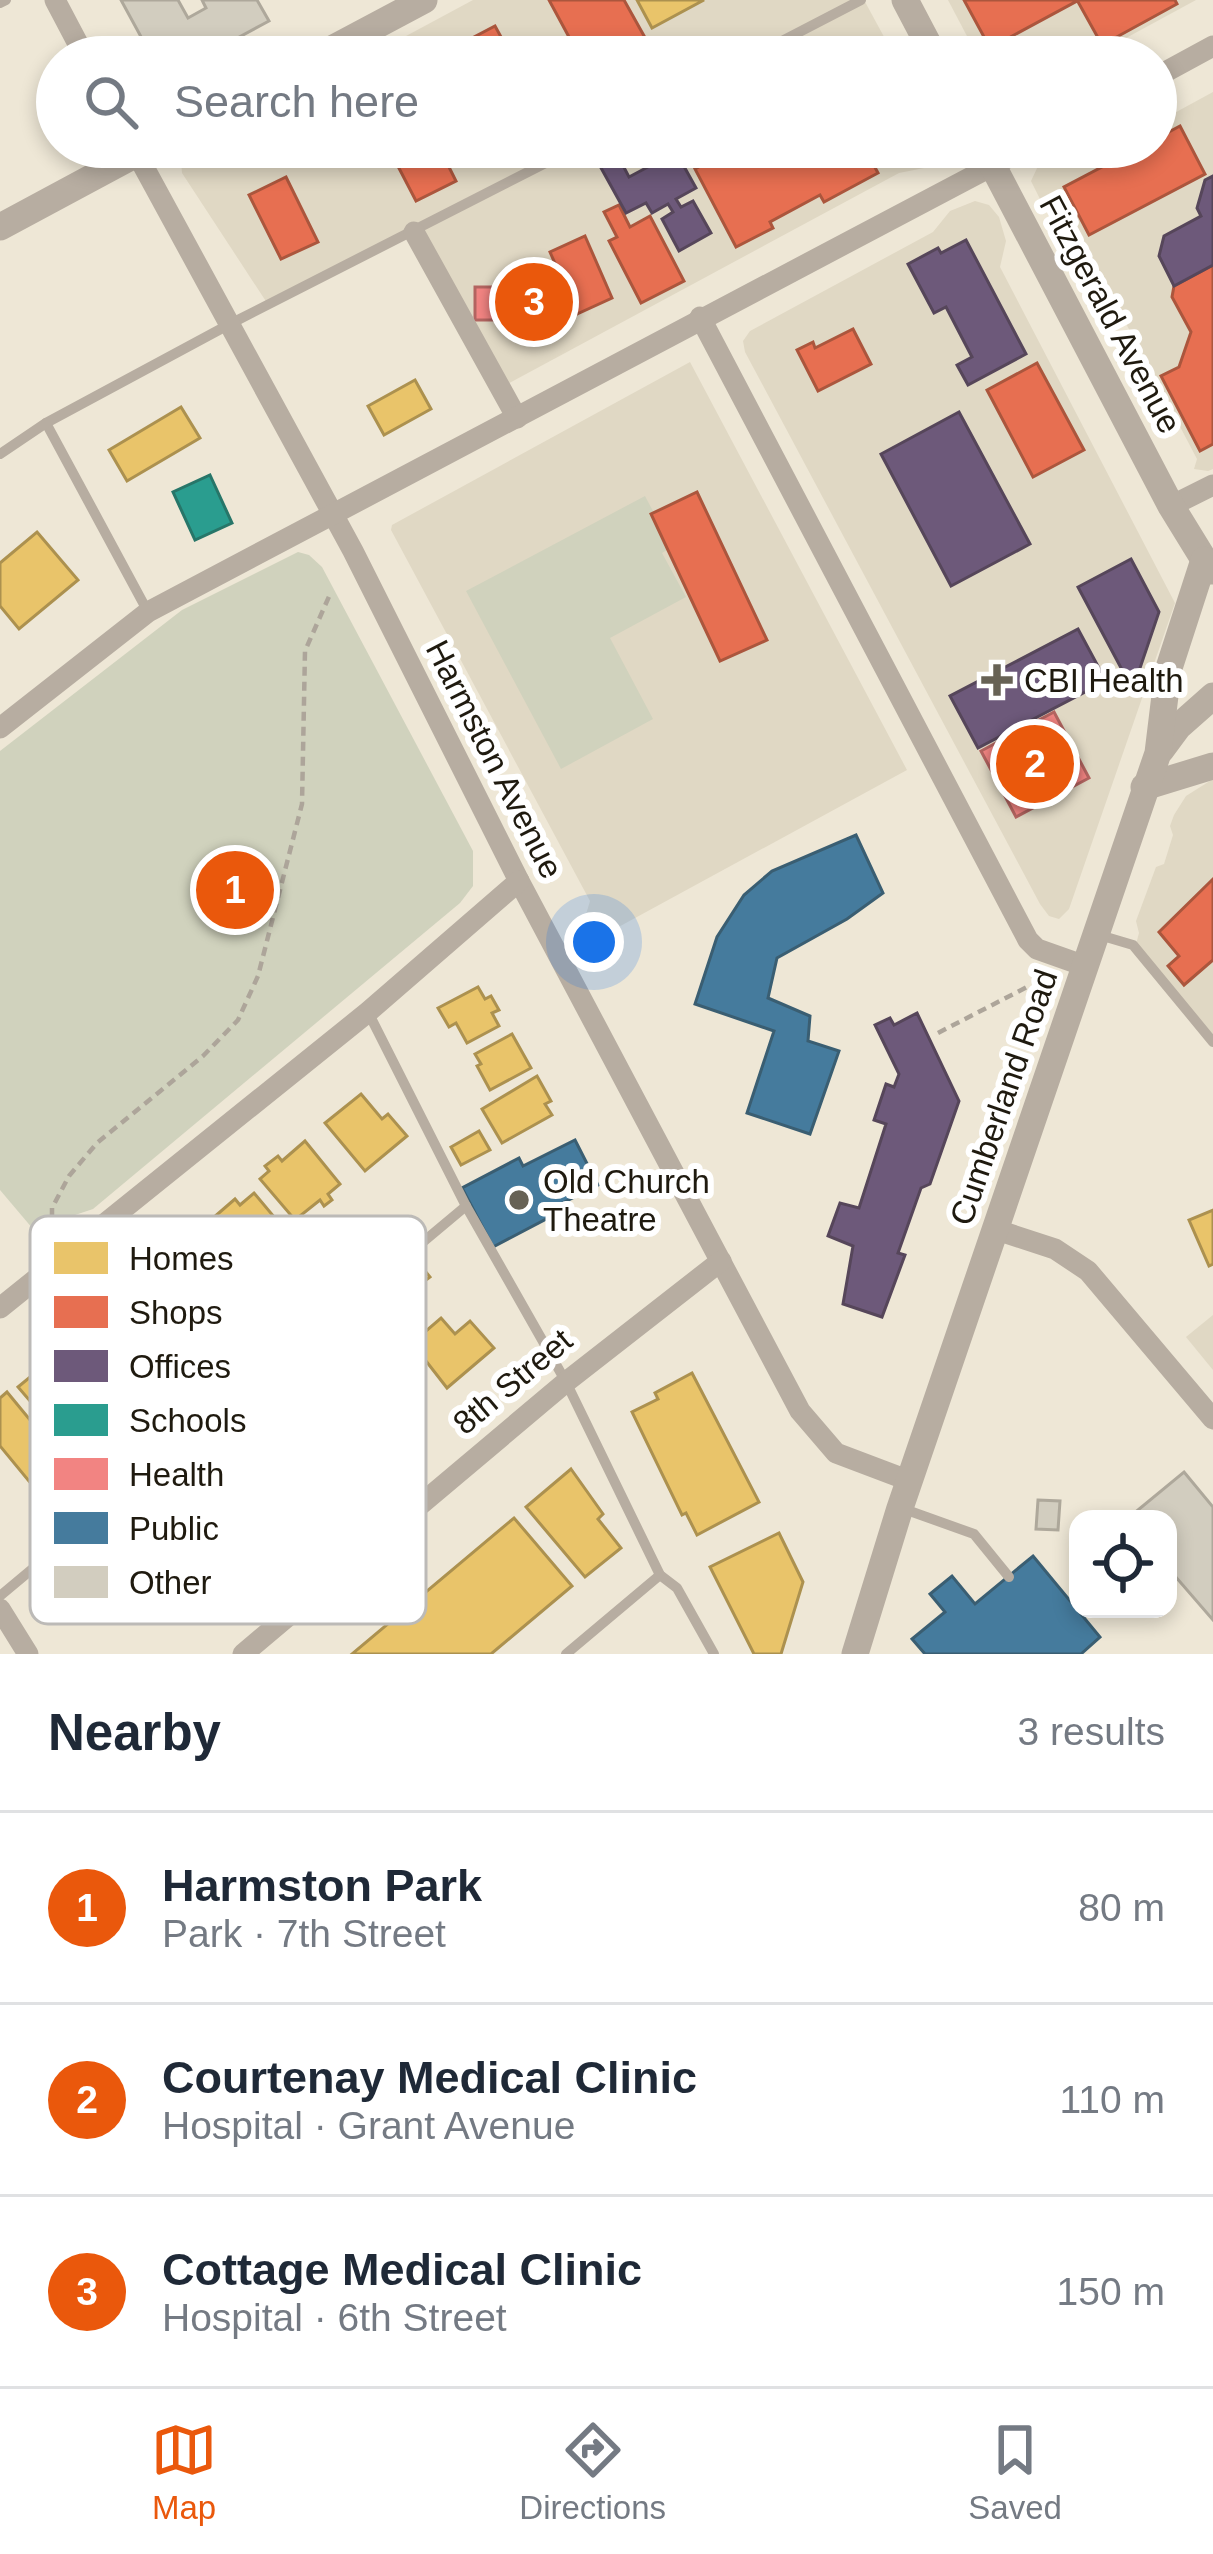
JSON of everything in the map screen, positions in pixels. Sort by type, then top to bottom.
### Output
[{"type":"street","points":[[55,0],[74,36]]},
{"type":"street","points":[[356,36],[424,0]]},
{"type":"street","points":[[905,0],[924,36]]},
{"type":"street","points":[[1177,66],[1213,46]]},
{"type":"street","points":[[0,226],[105,168]]},
{"type":"street","name":"Harmston Avenue","points":[[149,168],[333,514],[519,881],[813,1430],[836,1453],[910,1481]]},
{"type":"street","points":[[0,728],[148,612],[517,418],[968,168]]},
{"type":"street","name":"Fitzgerald Avenue","points":[[994,168],[1208,568]]},
{"type":"street","points":[[414,232],[517,418]]},
{"type":"street","points":[[700,317],[1028,940],[1037,950],[1085,966]]},
{"type":"street","points":[[1171,506],[1213,485]]},
{"type":"street","name":"Cumberland Road","points":[[855,1654],[900,1508],[1158,753],[1168,671],[1208,568]]},
{"type":"street","points":[[1158,753],[1178,727],[1213,696]]},
{"type":"street","points":[[1144,787],[1213,766]]},
{"type":"street","points":[[114,1216],[368,1012],[519,881]]},
{"type":"street","points":[[997,1229],[1054,1249],[1088,1271],[1213,1419]]},
{"type":"street","name":"8th Street","points":[[426,1500],[721,1261]]},
{"type":"street","points":[[0,1308],[30,1284]]},
{"type":"street","points":[[0,1609],[28,1654]]},
{"type":"street","name":"8th Street","points":[[243,1654],[279,1624]]},
{"type":"lane","points":[[792,36],[861,0]]},
{"type":"lane","points":[[0,454],[46,423],[230,324],[537,168]]},
{"type":"lane","points":[[46,423],[148,612]]},
{"type":"lane","points":[[1096,934],[1132,945],[1213,1042]]},
{"type":"lane","points":[[368,1012],[466,1206],[566,1382],[660,1576],[677,1588],[714,1654]]},
{"type":"lane","points":[[426,1239],[466,1206]]},
{"type":"lane","points":[[900,1508],[974,1534],[1009,1577]]},
{"type":"lane","points":[[0,1596],[30,1571]]},
{"type":"lane","points":[[566,1654],[660,1576]]},
{"type":"path","points":[[52,1216],[69,1176],[98,1143],[203,1056],[238,1020],[258,976],[302,804],[305,651],[331,592]]},
{"type":"path","points":[[938,1033],[1029,986]]},
{"type":"shaded area","points":[[473,0],[864,0],[884,36],[406,36]]},
{"type":"shaded area","points":[[948,0],[1196,0],[1130,36],[967,36]]},
{"type":"shaded area","points":[[1213,92],[1213,469],[1208,471],[1194,469],[1197,459],[1077,230],[1046,211],[1031,181],[1037,168],[1177,168],[1177,112]]},
{"type":"shaded area","points":[[182,168],[924,168],[899,173],[500,388],[414,232],[269,306]]},
{"type":"shaded area","points":[[975,201],[989,205],[999,217],[1006,241],[1000,267],[1175,603],[1069,909],[1059,919],[1049,916],[1040,904],[743,341],[750,331],[933,232],[950,211]]},
{"type":"shaded area","points":[[690,362],[907,770],[580,948],[590,901],[391,530],[392,525]]},
{"type":"shaded area","points":[[1213,779],[1213,1042],[1135,948],[1136,921],[1156,867],[1164,864],[1174,815],[1186,796]]},
{"type":"shaded area","points":[[1213,1315],[1213,1370],[1186,1337]]},
{"type":"green space","points":[[645,496],[672,547],[662,553],[686,597],[610,638],[653,719],[561,769],[466,591]]},
{"type":"green space","points":[[298,552],[322,567],[473,851],[473,886],[460,903],[93,1209],[72,1216],[30,1216],[30,1225],[0,1190],[0,751],[182,610]]},
{"type":"building: Homes","points":[[637,0],[704,0],[652,28]]},
{"type":"building: Homes","points":[[415,380],[431,409],[384,435],[368,406]]},
{"type":"building: Homes","points":[[181,407],[200,438],[127,481],[109,450]]},
{"type":"building: Homes","points":[[37,532],[78,580],[19,629],[0,606],[0,563]]},
{"type":"building: Homes","points":[[478,987],[499,1010],[492,1013],[499,1026],[467,1043],[456,1023],[449,1027],[438,1008]]},
{"type":"building: Homes","points":[[512,1034],[531,1068],[490,1090],[475,1054]]},
{"type":"building: Homes","points":[[537,1076],[551,1101],[545,1104],[552,1115],[502,1143],[482,1109]]},
{"type":"building: Homes","points":[[361,1094],[382,1119],[388,1114],[407,1136],[365,1171],[325,1123]]},
{"type":"building: Homes","points":[[479,1131],[490,1150],[461,1165],[451,1147]]},
{"type":"building: Homes","points":[[305,1141],[340,1184],[328,1194],[332,1200],[324,1206],[320,1200],[300,1216],[292,1216],[260,1179],[269,1171],[265,1166],[278,1156],[282,1161]]},
{"type":"building: Homes","points":[[254,1193],[273,1216],[215,1216],[235,1199],[240,1205]]},
{"type":"building: Homes","points":[[1213,1210],[1213,1264],[1209,1266],[1189,1220]]},
{"type":"building: Homes","points":[[441,1318],[455,1334],[470,1321],[494,1348],[447,1388],[426,1361],[426,1331]]},
{"type":"building: Homes","points":[[692,1373],[759,1502],[697,1535],[686,1513],[682,1515],[632,1412]]},
{"type":"building: Homes","points":[[30,1377],[30,1401],[18,1387]]},
{"type":"building: Homes","points":[[7,1392],[30,1420],[30,1482],[0,1446],[0,1398]]},
{"type":"building: Homes","points":[[571,1469],[603,1514],[598,1519],[621,1548],[585,1577],[526,1507]]},
{"type":"building: Homes","points":[[514,1518],[572,1586],[491,1654],[352,1654],[388,1624],[426,1624],[426,1592]]},
{"type":"building: Homes","points":[[779,1533],[803,1582],[781,1654],[754,1654],[710,1567]]},
{"type":"building: Shops","points":[[549,0],[624,0],[644,36],[568,36]]},
{"type":"building: Shops","points":[[964,0],[1077,0],[1012,36],[984,36]]},
{"type":"building: Shops","points":[[1077,0],[1175,0],[1177,4],[1118,36],[1097,36]]},
{"type":"building: Shops","points":[[495,26],[500,36],[476,36]]},
{"type":"building: Shops","points":[[1177,128],[1205,174],[1089,235],[1064,187],[1100,168],[1177,168]]},
{"type":"building: Shops","points":[[399,168],[450,168],[456,181],[416,201]]},
{"type":"building: Shops","points":[[875,168],[878,173],[824,202],[820,195],[736,247],[695,169]]},
{"type":"building: Shops","points":[[286,177],[318,242],[281,259],[249,195]]},
{"type":"building: Shops","points":[[619,205],[630,227],[650,216],[684,281],[641,303],[609,241],[617,237],[604,212]]},
{"type":"building: Shops","points":[[585,236],[612,298],[577,314],[550,252]]},
{"type":"building: Shops","points":[[1213,265],[1213,444],[1200,451],[1161,376],[1179,367],[1191,332],[1172,297],[1174,286]]},
{"type":"building: Shops","points":[[853,329],[871,364],[818,391],[797,350],[813,342],[815,348]]},
{"type":"building: Shops","points":[[1037,363],[1084,450],[1033,477],[987,390]]},
{"type":"building: Shops","points":[[697,492],[767,640],[720,661],[651,514]]},
{"type":"building: Shops","points":[[1213,879],[1213,960],[1184,985],[1168,966],[1179,956],[1159,932]]},
{"type":"building: Offices","points":[[601,168],[624,168],[629,177],[646,168],[685,168],[696,188],[676,199],[681,207],[693,201],[711,233],[679,251],[662,219],[673,212],[668,204],[652,213],[646,203],[626,213]]},
{"type":"building: Offices","points":[[1213,176],[1213,265],[1174,286],[1159,256],[1164,236],[1201,216],[1197,208],[1205,180]]},
{"type":"building: Offices","points":[[966,240],[1026,354],[968,385],[957,365],[972,357],[946,307],[934,313],[908,264]]},
{"type":"building: Offices","points":[[959,412],[1030,544],[951,586],[881,454]]},
{"type":"building: Offices","points":[[1131,559],[1159,612],[1137,677],[1128,681],[1078,587]]},
{"type":"building: Offices","points":[[1078,629],[1106,681],[978,748],[950,696]]},
{"type":"building: Offices","points":[[917,1013],[959,1101],[930,1184],[921,1188],[898,1253],[905,1255],[882,1317],[843,1304],[853,1246],[828,1236],[840,1203],[859,1208],[886,1124],[874,1120],[886,1084],[894,1087],[899,1074],[875,1025],[890,1018],[894,1025]]},
{"type":"building: Schools","points":[[210,475],[232,523],[195,540],[173,492]]},
{"type":"building: Health","points":[[475,287],[541,287],[541,329],[526,329],[526,320],[475,320]]},
{"type":"building: Health","points":[[1054,712],[1089,778],[1016,817],[981,751]]},
{"type":"building: Public","points":[[856,835],[883,893],[777,958],[768,998],[810,1016],[808,1041],[839,1051],[810,1134],[747,1113],[774,1031],[695,1004],[717,937],[744,895],[772,871]]},
{"type":"building: Public","name":"Old Church Theatre","points":[[575,1140],[598,1185],[545,1212],[548,1218],[493,1247],[462,1188],[519,1158],[523,1166]]},
{"type":"building: Public","points":[[1033,1556],[1069,1600],[1069,1618],[1084,1618],[1100,1637],[1081,1654],[925,1654],[912,1639],[945,1612],[930,1594],[952,1576],[975,1604]]},
{"type":"building: Other","points":[[121,0],[178,0],[188,18],[206,8],[202,0],[257,0],[269,21],[241,36],[141,36]]},
{"type":"building: Other","points":[[1184,1472],[1213,1507],[1213,1620],[1177,1578],[1177,1510],[1138,1510]]},
{"type":"building: Other","points":[[1038,1500],[1060,1501],[1058,1530],[1036,1529]]},
{"type":"place","name":"Cottage Medical Clinic","points":[[534,302]]},
{"type":"place","name":"CBI Health","points":[[997,680]]},
{"type":"place","name":"Courtenay Medical Clinic","points":[[1035,764]]},
{"type":"place","name":"Harmston Park","points":[[235,890]]},
{"type":"place","name":"Old Church Theatre","points":[[519,1200]]}]
